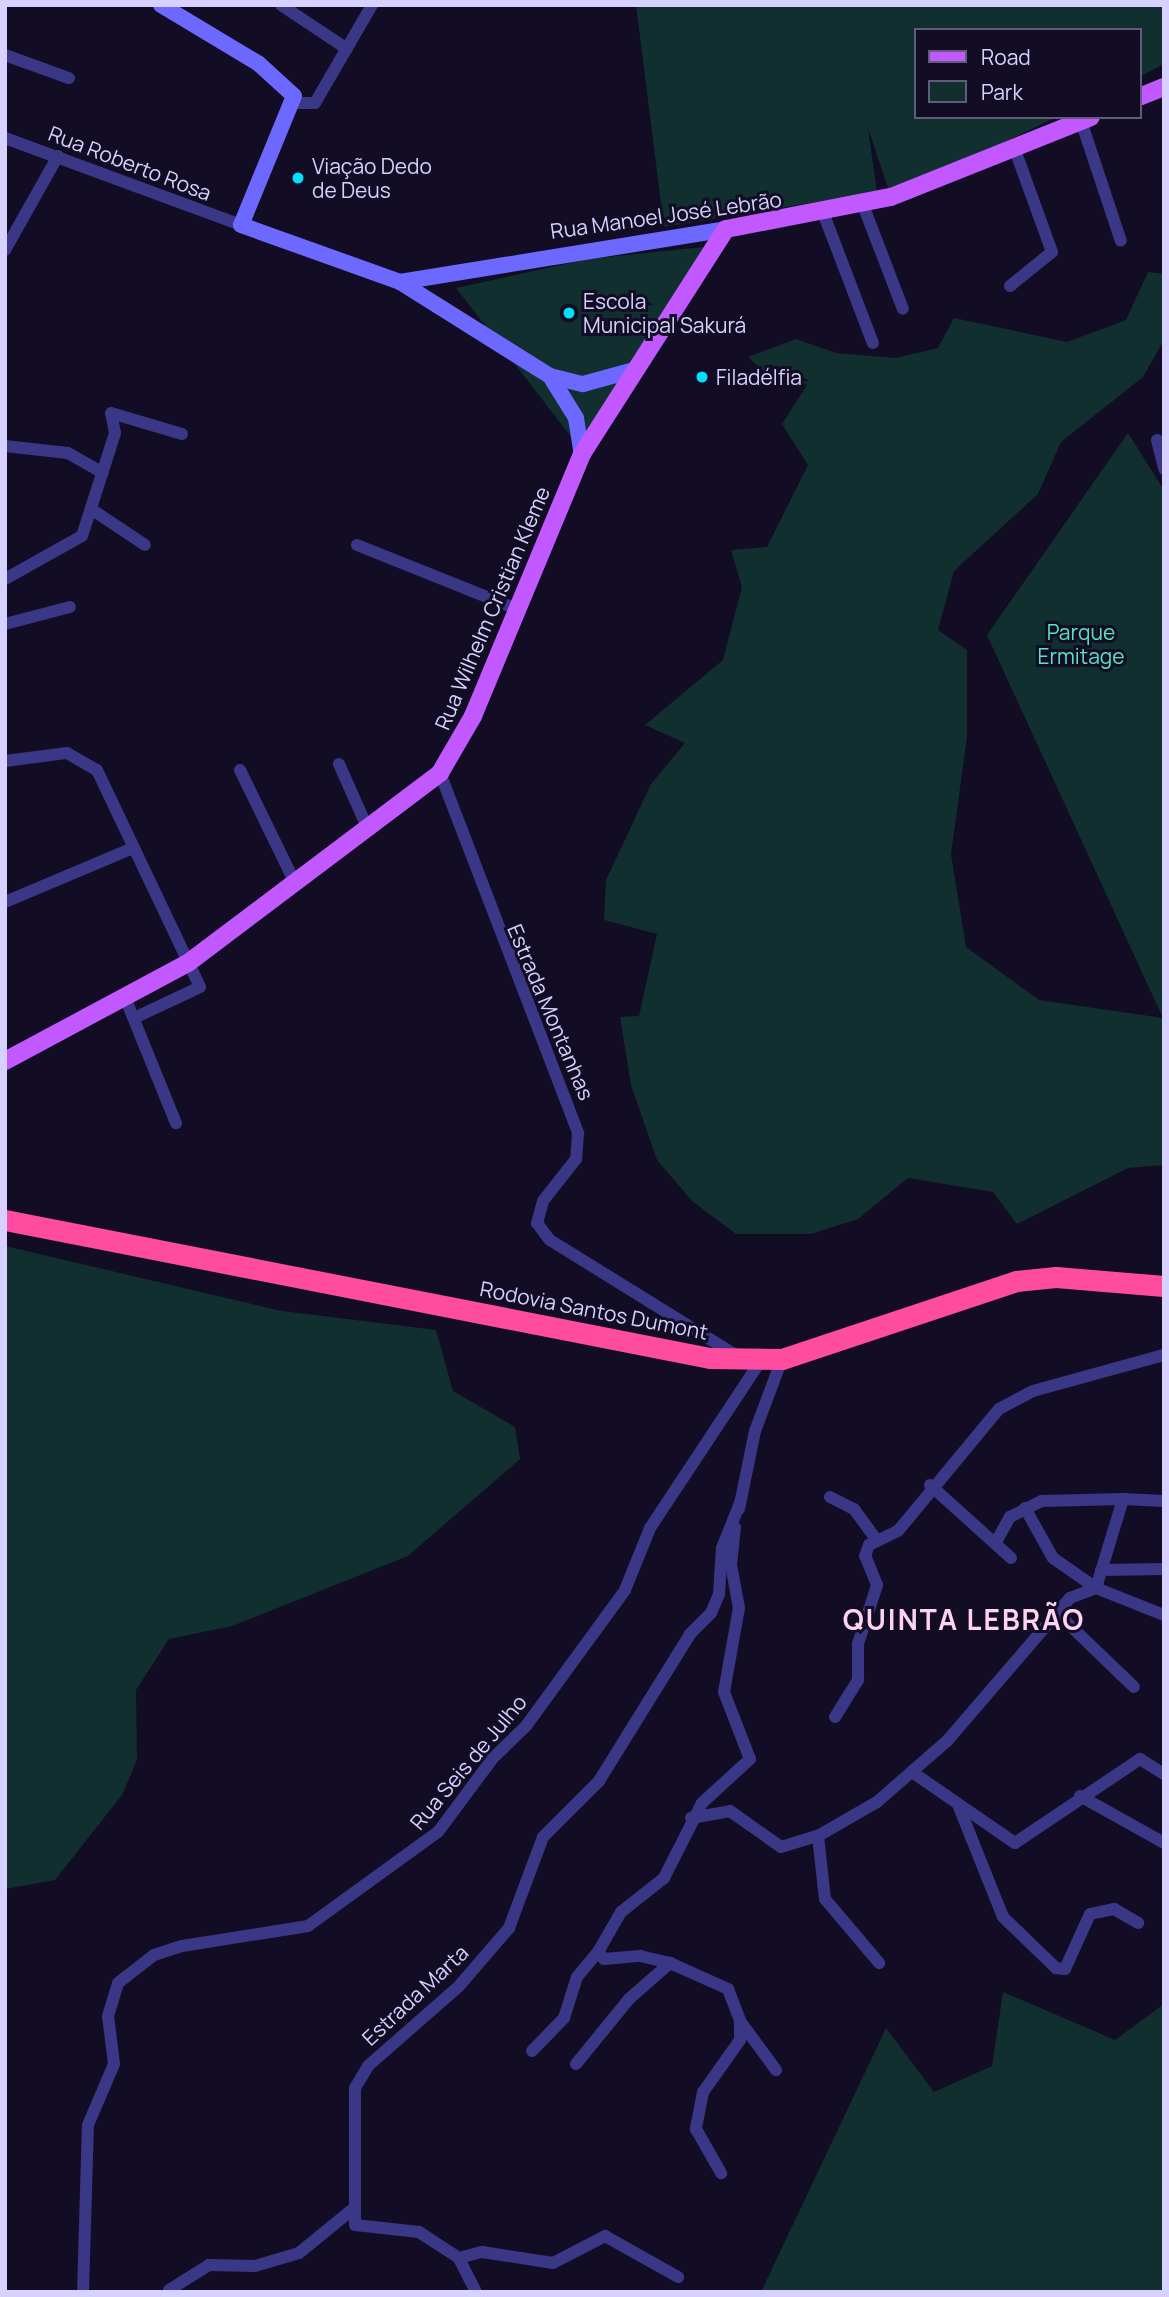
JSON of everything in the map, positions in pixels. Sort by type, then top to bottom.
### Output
[{"type":"highway","points":[[5,1208],[50,1231]]},
{"type":"highway","points":[[5,1220],[50,1231]]},
{"type":"highway","name":"Rodovia Santos Dumont","points":[[50,1231],[681,1355],[762,1359],[1016,1281],[1056,1277],[1164,1286]]},
{"type":"main road","points":[[1141,96],[1164,87]]},
{"type":"main road","name":"Rua Manoel José Lebrão","points":[[726,229],[824,215],[863,205],[1015,150],[1086,119]]},
{"type":"main road","name":"Rua Wilhelm Cristian Kleme","points":[[5,1061],[126,1000],[188,962],[440,773],[469,726],[582,454],[726,229]]},
{"type":"street","points":[[161,5],[179,10],[279,78],[293,103]]},
{"type":"street","points":[[281,5],[347,49]]},
{"type":"street","points":[[293,103],[315,103],[372,5]]},
{"type":"street","points":[[5,55],[69,78]]},
{"type":"street","points":[[241,225],[293,103]]},
{"type":"street","points":[[1086,119],[1121,241]]},
{"type":"street","name":"Rua Roberto Rosa","points":[[5,138],[241,225]]},
{"type":"street","points":[[1010,286],[1052,252],[1015,150]]},
{"type":"street","points":[[5,250],[58,156]]},
{"type":"street","points":[[863,205],[903,309]]},
{"type":"street","points":[[824,215],[873,343]]},
{"type":"street","name":"Rua Manoel José Lebrão","points":[[241,225],[400,282],[726,229]]},
{"type":"street","points":[[400,282],[550,376],[583,384],[634,370]]},
{"type":"street","points":[[550,376],[576,418],[582,454]]},
{"type":"street","points":[[5,579],[82,536],[94,511],[114,433],[111,413],[182,434]]},
{"type":"street","points":[[1157,440],[1164,470]]},
{"type":"street","points":[[5,446],[68,453],[103,472]]},
{"type":"street","points":[[94,511],[145,545]]},
{"type":"street","points":[[357,545],[517,609]]},
{"type":"street","points":[[5,624],[70,607]]},
{"type":"street","points":[[5,761],[68,753],[90,762],[199,989],[134,1018]]},
{"type":"street","points":[[339,764],[368,829]]},
{"type":"street","points":[[240,770],[295,883]]},
{"type":"street","name":"Estrada Montanhas","points":[[440,773],[578,1133],[576,1159],[543,1201],[537,1223],[551,1240],[762,1359]]},
{"type":"street","points":[[5,902],[133,848]]},
{"type":"street","points":[[126,1000],[176,1123]]},
{"type":"street","points":[[531,2051],[564,2018],[577,1977],[598,1952],[621,1912],[664,1878],[691,1818],[750,1759],[724,1692],[740,1608],[730,1552],[755,1430],[762,1359]]},
{"type":"street","name":"Rua Seis de Julho","points":[[83,2292],[88,2125],[114,2064],[108,2016],[118,1983],[154,1955],[182,1945],[308,1926],[438,1832],[493,1758],[526,1726],[625,1590],[650,1528],[762,1359]]},
{"type":"street","points":[[835,1717],[858,1680],[858,1644],[877,1585],[866,1550],[877,1541],[898,1531],[930,1485],[980,1427],[1014,1400],[1161,1359]]},
{"type":"street","points":[[930,1485],[1011,1558]]},
{"type":"street","points":[[830,1497],[854,1509],[877,1541]]},
{"type":"street","points":[[691,1818],[730,1811],[781,1847],[818,1836],[877,1802],[970,1717],[1056,1612],[1096,1588],[1123,1499]]},
{"type":"street","points":[[996,1542],[1010,1517],[1042,1500],[1164,1501]]},
{"type":"street","name":"Estrada Marta","points":[[353,2209],[360,2185],[351,2126],[358,2081],[459,1986],[509,1928],[543,1837],[599,1781],[690,1634],[716,1605],[722,1548],[740,1503]]},
{"type":"street","points":[[1025,1508],[1054,1558],[1096,1588],[1164,1615]]},
{"type":"street","points":[[1101,1570],[1164,1569]]},
{"type":"street","points":[[1056,1612],[1135,1687]]},
{"type":"street","points":[[912,1772],[959,1807],[1015,1843],[1080,1796],[1140,1759],[1164,1774]]},
{"type":"street","points":[[1080,1796],[1164,1843]]},
{"type":"street","points":[[959,1807],[1003,1917],[1056,1968],[1065,1969],[1090,1914],[1115,1909],[1138,1923]]},
{"type":"street","points":[[818,1836],[822,1893],[879,1963]]},
{"type":"street","points":[[598,1952],[604,1959],[640,1956],[670,1963],[721,1982],[740,2021],[776,2070]]},
{"type":"street","points":[[576,2064],[629,1999],[670,1963]]},
{"type":"street","points":[[721,2173],[701,2144],[697,2112],[703,2092],[737,2049],[740,2021]]},
{"type":"street","points":[[353,2209],[355,2225],[419,2232],[459,2258],[476,2292]]},
{"type":"street","points":[[169,2290],[209,2264],[255,2266],[299,2253],[353,2209]]},
{"type":"street","points":[[459,2258],[482,2252],[553,2263],[605,2236],[678,2277]]},
{"type":"green space","points":[[636,5],[1164,5],[1164,64],[1141,76],[1141,28],[914,28],[914,119],[1052,119],[891,197],[868,128],[877,192],[664,227]]},
{"type":"green space","points":[[713,246],[589,460],[456,288],[588,259]]},
{"type":"green space","name":"Parque Ermitage","points":[[1148,272],[1164,274],[1164,340],[1143,377],[1061,442],[1038,494],[954,571],[938,630],[967,650],[967,737],[951,854],[966,947],[1039,1000],[1163,1018],[987,635],[1128,433],[1164,490],[1164,1165],[1128,1168],[1017,1224],[993,1192],[908,1178],[858,1219],[811,1234],[736,1234],[692,1201],[657,1160],[631,1085],[620,1017],[639,1016],[657,934],[604,920],[606,880],[651,784],[685,743],[645,725],[723,660],[742,587],[731,550],[767,547],[808,465],[782,424],[807,385],[762,370],[748,357],[796,339],[836,353],[896,358],[938,348],[954,318],[1067,342],[1126,320]]},
{"type":"green space","points":[[5,1246],[282,1311],[436,1330],[453,1391],[515,1427],[520,1459],[408,1556],[232,1626],[169,1639],[136,1690],[137,1760],[122,1795],[55,1880],[5,1889]]},
{"type":"green space","points":[[1003,1992],[1115,2040],[1164,2004],[1164,2292],[761,2292],[886,2028],[934,2092],[992,2066]]},
{"type":"place","name":"Viação Dedo de Deus","points":[[298,178]]},
{"type":"place","name":"Escola Municipal Sakurá","points":[[569,313]]},
{"type":"place","name":"Filadélfia","points":[[702,377]]},
{"type":"district","name":"QUINTA LEBRÃO","points":[[964,1619]]}]
